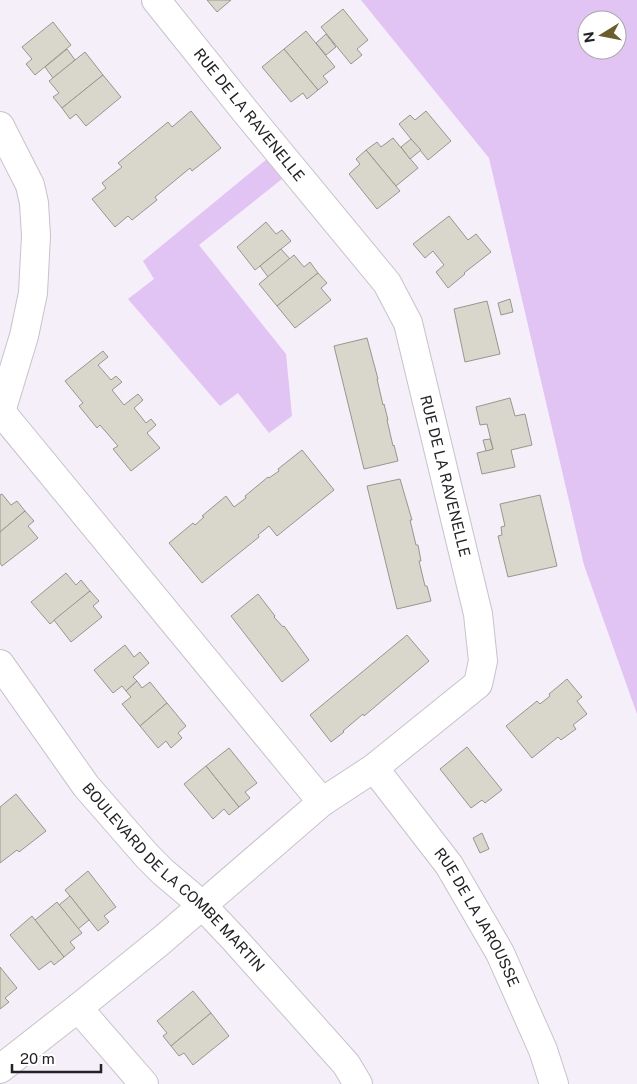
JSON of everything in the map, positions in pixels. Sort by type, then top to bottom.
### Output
[{"type":"street","name":"RUE DE LA RAVENELLE","points":[[0,1069],[78,1008],[322,802],[374,768],[478,684],[483,661],[478,614],[408,323],[387,283],[156,0]]},
{"type":"street","points":[[0,126],[30,185],[34,204],[36,236],[33,293],[24,336],[1,414],[322,802]]},
{"type":"street","name":"BOULEVARD DE LA COMBE MARTIN","points":[[0,664],[86,786],[158,867],[202,905],[235,940],[346,1064],[358,1084]]},
{"type":"street","name":"RUE DE LA JAROUSSE","points":[[374,768],[449,865],[500,953],[543,1050],[554,1084]]},
{"type":"street","points":[[78,1008],[144,1084]]},
{"type":"shaded area","points":[[361,0],[637,0],[637,714],[584,565],[489,158]]},
{"type":"shaded area","points":[[267,159],[282,179],[199,245],[286,354],[292,416],[269,433],[238,393],[220,406],[128,299],[154,279],[143,261]]},
{"type":"building","points":[[207,0],[231,0],[217,12]]},
{"type":"building","points":[[343,9],[368,40],[357,49],[362,55],[351,64],[321,27]]},
{"type":"building","points":[[53,22],[71,45],[35,75],[26,64],[32,59],[22,47]]},
{"type":"building","points":[[306,31],[335,67],[323,76],[328,82],[318,90],[284,49]]},
{"type":"building","points":[[326,34],[336,47],[326,55],[316,43]]},
{"type":"building","points":[[67,49],[75,60],[53,78],[45,67]]},
{"type":"building","points":[[284,49],[318,90],[307,99],[303,93],[291,102],[262,67]]},
{"type":"building","points":[[85,52],[103,75],[62,108],[53,97],[59,93],[49,81]]},
{"type":"building","points":[[103,75],[121,97],[86,126],[76,114],[70,119],[62,108]]},
{"type":"building","points":[[191,111],[221,148],[192,171],[190,168],[155,197],[157,200],[132,220],[128,216],[115,227],[92,199],[106,188],[102,183],[122,167],[118,163],[168,122],[172,127]]},
{"type":"building","points":[[426,111],[451,141],[428,160],[399,124],[410,115],[415,120]]},
{"type":"building","points":[[393,138],[418,168],[396,186],[366,150],[377,142],[381,147]]},
{"type":"building","points":[[411,139],[421,150],[410,159],[401,147]]},
{"type":"building","points":[[366,150],[400,191],[377,209],[349,174],[360,164],[356,159]]},
{"type":"building","points":[[449,216],[468,240],[476,234],[491,252],[448,288],[436,272],[444,265],[433,251],[425,258],[413,244]]},
{"type":"building","points":[[266,222],[276,234],[282,230],[291,241],[255,270],[237,247]]},
{"type":"building","points":[[281,249],[290,259],[268,277],[260,266]]},
{"type":"building","points":[[294,255],[304,267],[310,262],[318,273],[277,306],[259,284]]},
{"type":"building","points":[[318,273],[327,283],[321,288],[331,300],[295,328],[277,306]]},
{"type":"building","points":[[510,299],[513,312],[501,315],[498,303]]},
{"type":"building","points":[[487,301],[500,354],[465,362],[454,309]]},
{"type":"building","points":[[367,338],[398,461],[364,469],[334,346]]},
{"type":"building","points":[[103,351],[108,357],[98,365],[111,380],[116,376],[122,382],[112,390],[124,405],[138,394],[143,400],[134,408],[146,423],[151,419],[156,425],[147,433],[160,448],[131,471],[113,449],[118,446],[100,425],[97,428],[79,406],[83,403],[65,381]]},
{"type":"building","points":[[510,398],[515,416],[525,414],[532,445],[511,450],[515,467],[482,474],[477,453],[493,449],[487,424],[480,425],[476,407]]},
{"type":"building","points":[[490,439],[493,449],[486,451],[483,440]]},
{"type":"building","points":[[302,450],[334,490],[277,536],[269,526],[258,535],[259,537],[202,583],[169,543],[193,523],[195,525],[204,517],[202,516],[226,496],[234,507]]},
{"type":"building","points":[[400,479],[412,520],[410,520],[416,545],[418,545],[421,561],[419,561],[425,586],[427,586],[431,601],[397,609],[367,486]]},
{"type":"building","points":[[2,494],[11,505],[17,501],[25,511],[0,532],[0,495]]},
{"type":"building","points":[[540,495],[557,566],[508,577],[498,536],[502,535],[501,527],[505,526],[500,504]]},
{"type":"building","points":[[25,511],[34,521],[28,526],[38,538],[2,566],[0,563],[0,532]]},
{"type":"building","points":[[66,573],[76,585],[81,580],[90,591],[50,624],[31,602]]},
{"type":"building","points":[[90,591],[99,601],[93,606],[102,617],[71,642],[54,620]]},
{"type":"building","points":[[258,594],[309,660],[282,682],[231,616]]},
{"type":"building","points":[[407,635],[429,661],[331,742],[310,715]]},
{"type":"building","points":[[125,645],[134,657],[140,652],[149,663],[133,677],[137,681],[126,691],[122,686],[113,693],[94,670]]},
{"type":"building","points":[[567,679],[582,697],[577,701],[587,714],[573,725],[576,729],[561,740],[558,737],[532,758],[506,726],[537,701],[540,704]]},
{"type":"building","points":[[137,681],[142,688],[150,682],[167,703],[140,726],[122,704],[131,697],[126,691]]},
{"type":"building","points":[[167,703],[186,726],[178,733],[182,738],[171,748],[166,741],[158,748],[140,726]]},
{"type":"building","points":[[467,747],[502,790],[485,803],[482,800],[471,808],[440,769]]},
{"type":"building","points":[[229,748],[257,783],[245,792],[250,798],[239,807],[206,766]]},
{"type":"building","points":[[206,766],[239,807],[229,815],[224,809],[213,819],[184,784]]},
{"type":"building","points":[[16,794],[46,831],[19,852],[17,850],[0,863],[0,807]]},
{"type":"building","points":[[482,833],[489,849],[480,853],[473,838]]},
{"type":"building","points":[[88,871],[116,907],[104,916],[109,922],[98,931],[65,890]]},
{"type":"building","points":[[70,896],[89,920],[78,929],[59,905]]},
{"type":"building","points":[[57,902],[82,933],[70,942],[75,948],[64,957],[35,920]]},
{"type":"building","points":[[32,916],[64,957],[54,965],[51,961],[39,970],[10,935]]},
{"type":"building","points":[[0,967],[17,988],[5,998],[9,1002],[0,1009]]},
{"type":"building","points":[[193,991],[211,1013],[171,1046],[163,1036],[167,1033],[157,1021]]},
{"type":"building","points":[[211,1013],[229,1036],[193,1065],[184,1053],[179,1056],[171,1046]]}]
